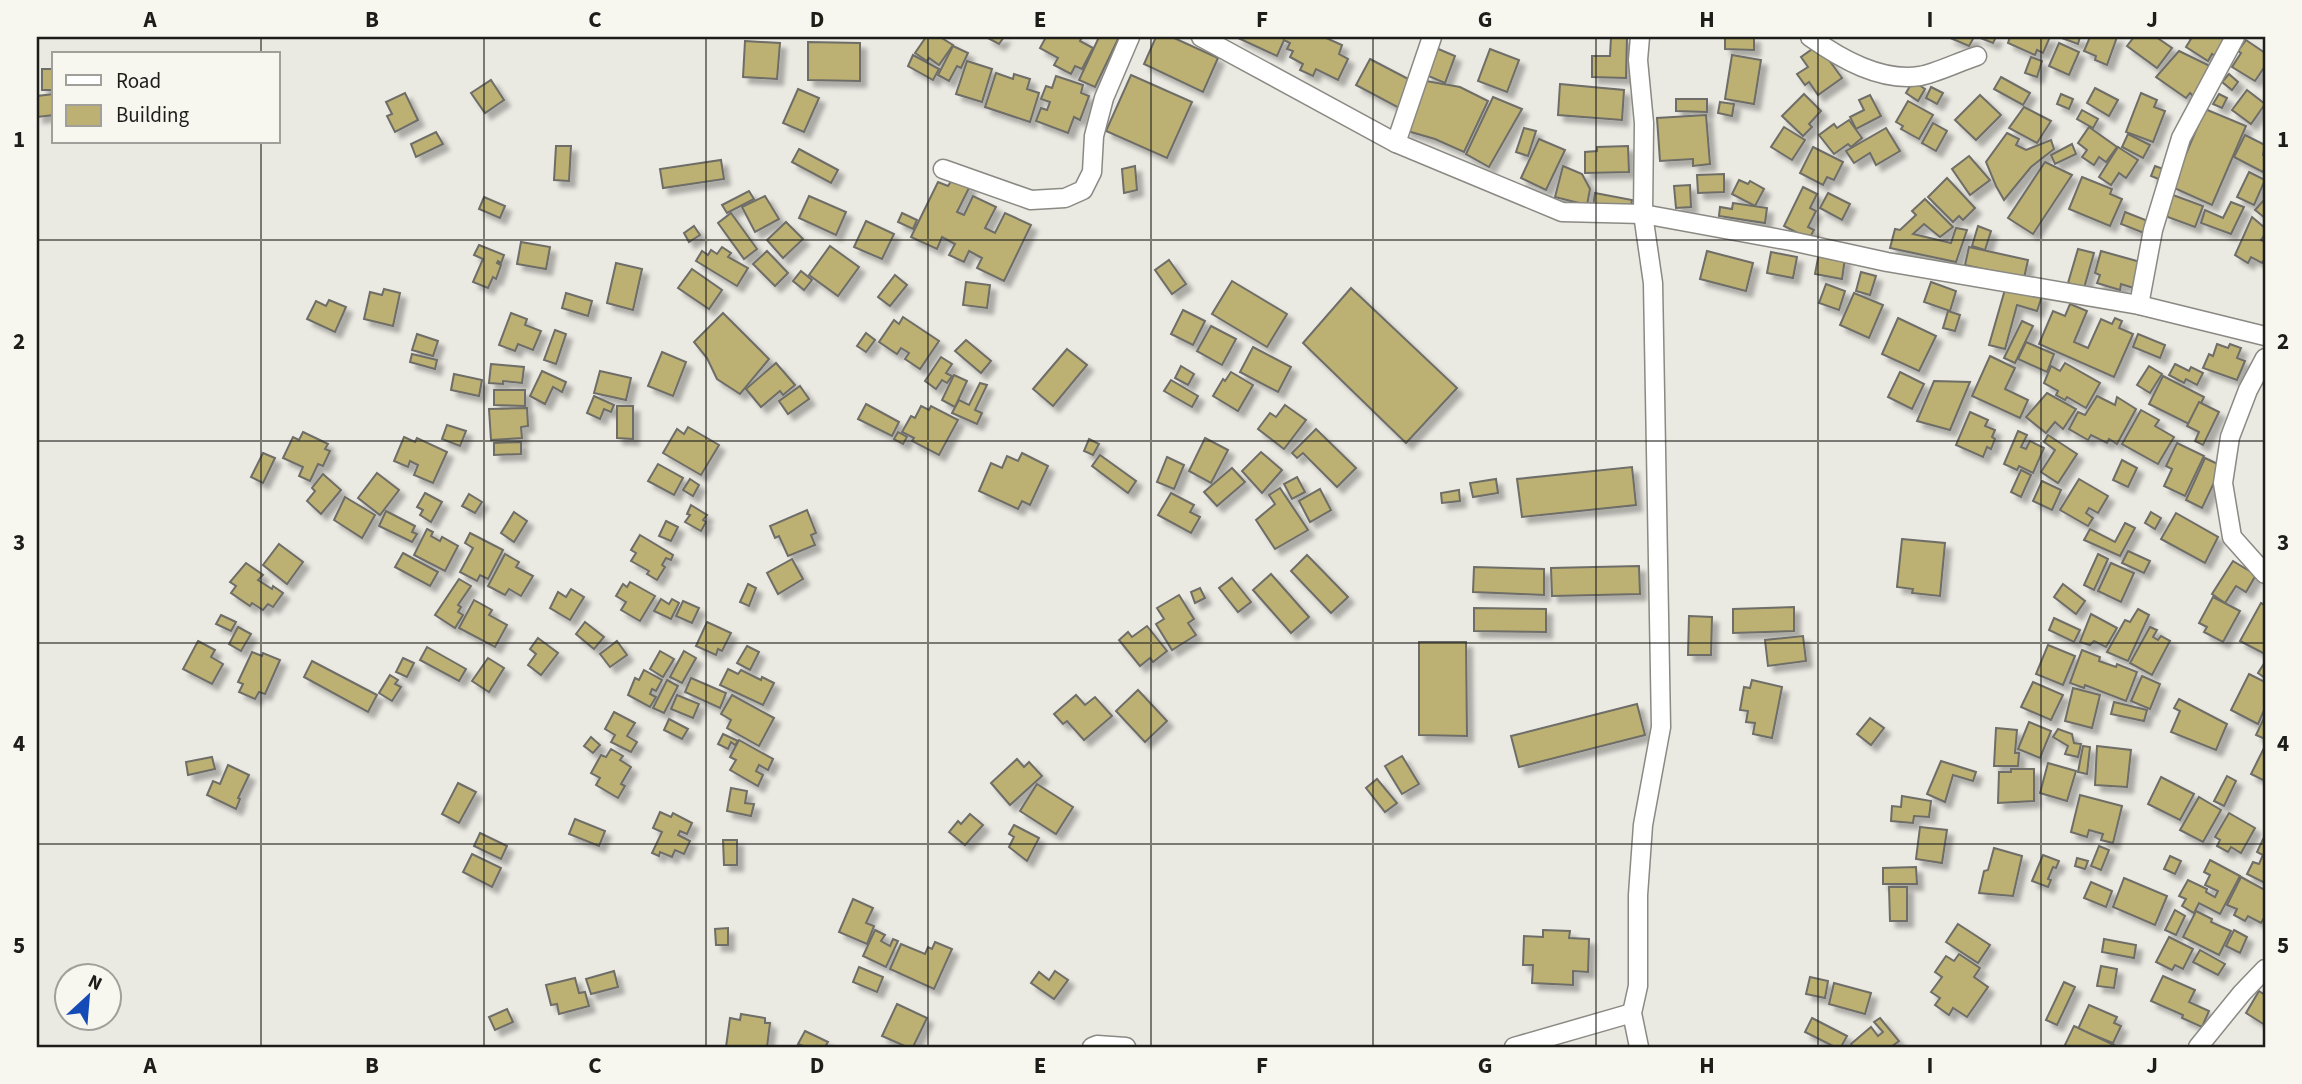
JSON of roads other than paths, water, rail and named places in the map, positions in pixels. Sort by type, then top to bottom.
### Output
[{"type":"street","points":[[943,169],[1031,200],[1065,198],[1083,190],[1092,172],[1094,136],[1104,98],[1130,37]]},
{"type":"street","points":[[1396,143],[1432,37]]},
{"type":"street","points":[[1639,1047],[1632,1013],[1638,986],[1638,895],[1643,825],[1661,727],[1653,284],[1643,215],[1644,123],[1638,60],[1640,37]]},
{"type":"street","points":[[1810,37],[1854,64],[1877,73],[1902,76],[1922,76],[1977,56]]},
{"type":"street","points":[[2139,305],[2153,230],[2181,138],[2235,37]]},
{"type":"street","points":[[1204,38],[1396,143],[1562,212],[1643,215],[1791,241],[1887,262],[2139,305],[2265,336]]},
{"type":"street","points":[[2265,358],[2248,390],[2230,437],[2223,483],[2232,537],[2265,574]]},
{"type":"street","points":[[2198,1047],[2265,969]]},
{"type":"street","points":[[1514,1047],[1632,1013]]},
{"type":"street","points":[[1091,1047],[1126,1047]]}]
